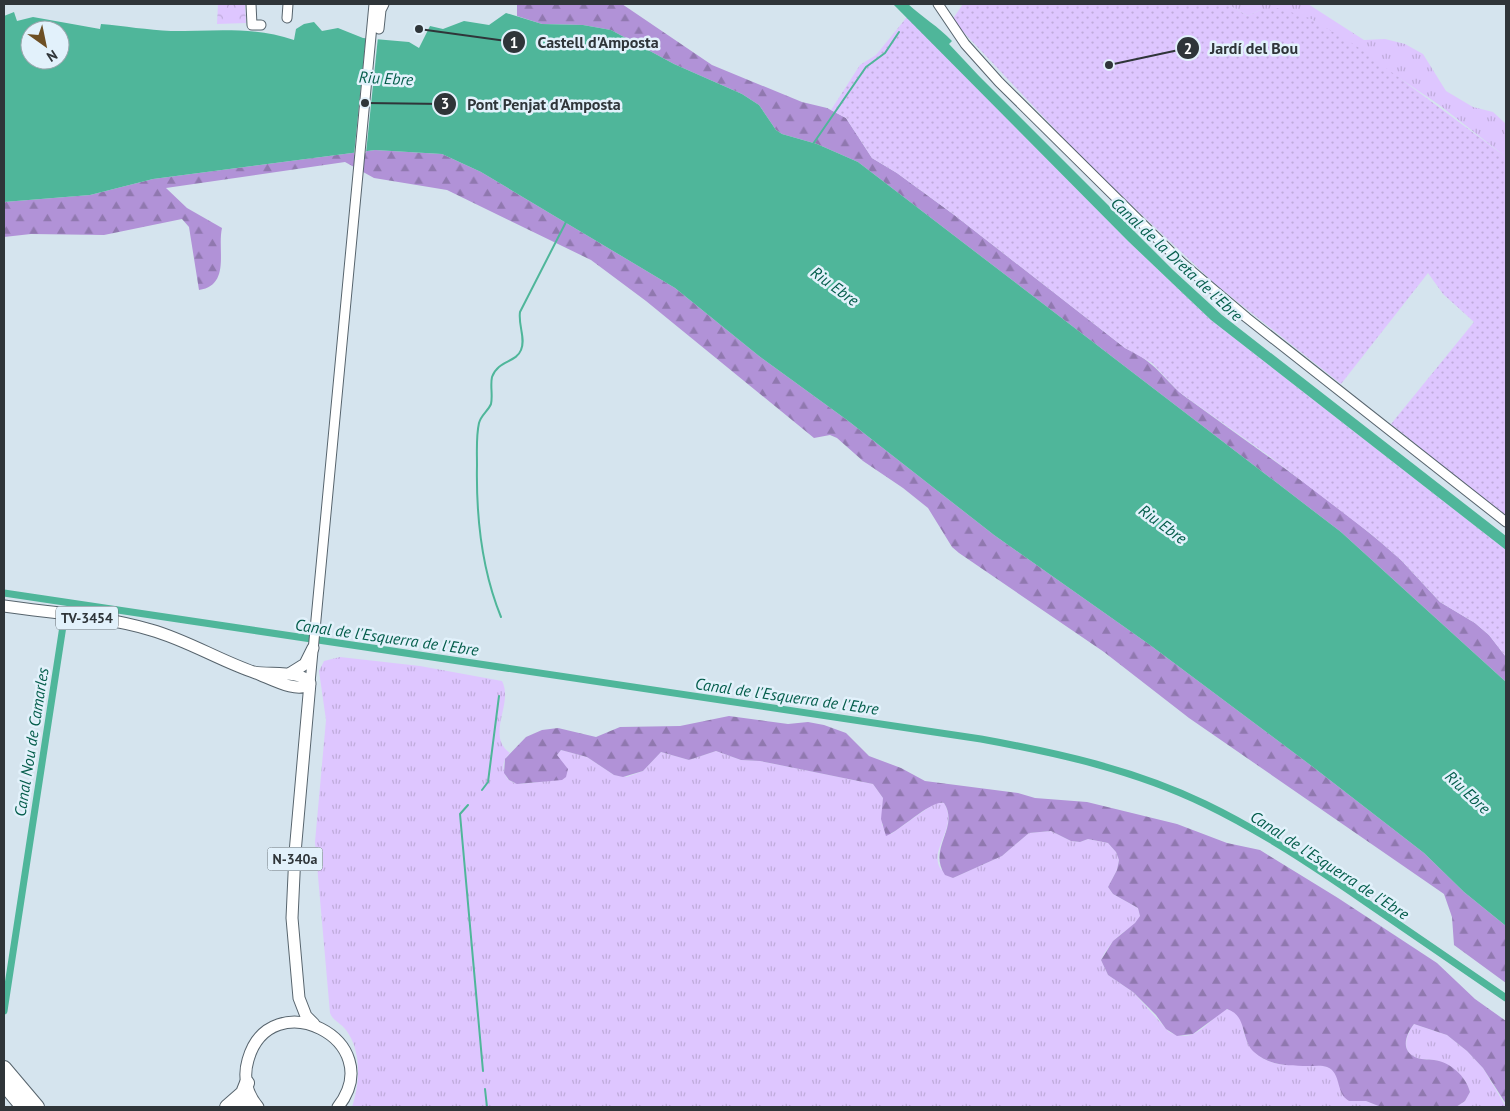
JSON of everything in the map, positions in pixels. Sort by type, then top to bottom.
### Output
[{"type":"highway","points":[[7,1080],[23,1107]]},
{"type":"highway","points":[[7,1080],[37,1107]]},
{"type":"highway","points":[[227,1107],[243,1092],[246,1083]]},
{"type":"highway","points":[[231,1107],[247,1105],[253,1107]]},
{"type":"main road","name":"TV-3454","points":[[4,606],[144,628],[178,640],[227,663],[254,672],[294,680]]},
{"type":"main road","points":[[294,680],[314,647]]},
{"type":"main road","points":[[294,680],[306,678],[310,683]]},
{"type":"main road","points":[[294,680],[303,701],[307,719]]},
{"type":"main road","name":"N-340a","points":[[310,683],[292,907],[294,953],[299,998],[306,1016],[314,1024]]},
{"type":"main road","name":"N-340a","points":[[290,1022],[297,1010],[299,998]]},
{"type":"main road","points":[[258,1107],[251,1097],[246,1083],[246,1066],[256,1044],[268,1032],[290,1022],[314,1024],[335,1038],[348,1060],[349,1085],[340,1106]]},
{"type":"street","points":[[251,4],[252,25],[262,25]]},
{"type":"street","points":[[287,18],[288,4]]},
{"type":"street","name":"N-340a","points":[[310,683],[358,173],[375,32],[374,4]]},
{"type":"street","points":[[375,32],[384,4]]},
{"type":"street","points":[[938,4],[965,44],[999,82],[1182,263],[1255,324],[1506,522]]},
{"type":"green space","points":[[218,4],[245,4],[246,23],[217,24]]},
{"type":"green space","points":[[517,4],[622,4],[712,65],[802,102],[827,108],[846,118],[872,158],[897,173],[953,214],[1125,348],[1145,359],[1187,398],[1311,488],[1383,544],[1401,560],[1440,602],[1475,623],[1489,635],[1506,657],[1506,682],[1341,532],[858,162],[817,144],[782,134],[776,130],[759,105],[742,94],[674,64],[611,30],[583,25],[542,24],[517,16]]},
{"type":"green space","points":[[963,4],[1227,4],[1248,16],[1262,9],[1279,8],[1311,19],[1355,45],[1506,157],[1506,517],[1391,424],[1474,322],[1443,294],[1428,273],[1341,384],[1214,283],[1085,161],[952,20]]},
{"type":"green space","points":[[1227,4],[1308,4],[1364,40],[1385,39],[1405,44],[1423,54],[1446,91],[1473,107],[1493,112],[1506,124],[1506,157],[1438,104],[1311,19],[1262,9],[1248,16]]},
{"type":"green space","points":[[907,17],[1128,241],[1211,320],[1506,550],[1506,657],[1489,635],[1475,623],[1440,602],[1401,560],[1371,534],[1265,453],[1179,392],[1152,363],[1125,348],[953,214],[897,173],[872,158],[846,118],[831,110],[860,65],[876,55]]},
{"type":"green space","points":[[375,150],[442,154],[481,172],[675,288],[759,356],[847,420],[994,535],[1150,645],[1424,853],[1464,892],[1506,926],[1506,983],[1454,945],[1452,917],[1444,894],[1189,718],[1104,652],[959,553],[952,547],[928,508],[903,488],[863,461],[837,438],[830,435],[814,438],[646,301],[591,260],[447,190],[374,178],[345,162],[166,188],[187,208],[222,228],[219,274],[209,287],[199,290],[189,227],[182,219],[104,235],[31,234],[4,237],[4,202],[90,195],[153,179]]},
{"type":"green space","points":[[340,657],[420,666],[502,681],[505,699],[500,737],[503,746],[510,753],[504,761],[503,768],[511,782],[524,784],[553,781],[559,760],[557,755],[561,750],[587,757],[614,775],[627,777],[643,771],[661,752],[689,760],[716,751],[741,760],[760,761],[873,784],[883,798],[882,825],[891,834],[935,803],[944,803],[948,812],[948,820],[938,853],[938,860],[940,868],[953,878],[1002,856],[1029,833],[1051,831],[1071,841],[1080,842],[1088,839],[1108,843],[1116,852],[1119,860],[1117,870],[1108,887],[1113,894],[1138,908],[1140,916],[1134,924],[1114,940],[1103,956],[1101,960],[1108,975],[1133,992],[1169,1032],[1185,1036],[1192,1034],[1205,1027],[1223,1010],[1234,1011],[1240,1018],[1248,1043],[1257,1054],[1277,1064],[1324,1066],[1334,1072],[1345,1097],[1349,1101],[1366,1101],[1381,1107],[352,1107],[357,1088],[357,1058],[351,1038],[330,1013],[315,842],[326,720],[319,671],[324,661]]},
{"type":"green space","points":[[729,716],[788,724],[808,722],[824,725],[846,733],[869,756],[901,768],[925,781],[1018,793],[1035,798],[1087,802],[1177,824],[1227,843],[1260,850],[1338,898],[1437,963],[1475,999],[1506,1021],[1506,1104],[1483,1068],[1467,1051],[1447,1035],[1414,1024],[1406,1042],[1407,1050],[1410,1054],[1419,1059],[1440,1061],[1446,1064],[1461,1075],[1468,1086],[1470,1092],[1465,1101],[1456,1107],[1381,1107],[1366,1101],[1349,1101],[1342,1093],[1335,1074],[1327,1067],[1293,1066],[1273,1063],[1260,1057],[1250,1047],[1238,1017],[1234,1012],[1227,1009],[1193,1034],[1177,1036],[1166,1029],[1156,1015],[1133,992],[1108,975],[1101,960],[1113,941],[1135,923],[1140,916],[1138,908],[1113,894],[1108,887],[1117,870],[1119,860],[1116,852],[1108,843],[1088,839],[1080,842],[1071,841],[1051,831],[1029,833],[1002,856],[953,878],[945,875],[940,865],[939,856],[948,821],[948,812],[944,803],[939,803],[924,810],[886,836],[881,819],[883,798],[873,784],[760,761],[741,760],[716,751],[689,760],[661,752],[643,771],[623,777],[614,775],[587,757],[561,750],[557,755],[568,769],[566,777],[562,780],[517,784],[509,780],[504,773],[505,759],[526,737],[542,730],[558,728],[596,737],[620,727],[680,726]]},
{"type":"green space","points":[[1414,1024],[1447,1035],[1467,1051],[1483,1068],[1506,1107],[1456,1107],[1465,1101],[1470,1092],[1468,1086],[1456,1071],[1446,1064],[1434,1060],[1419,1059],[1410,1054],[1406,1042]]},
{"type":"water","points":[[893,4],[908,4],[947,36],[952,41],[949,44],[979,76],[1173,270],[1222,315],[1506,536],[1506,550],[1211,320],[1128,241]]},
{"type":"water","name":"Riu Ebre","points":[[14,12],[17,21],[20,20],[20,70],[70,70],[70,24],[100,29],[101,24],[171,31],[249,31],[294,40],[296,29],[304,24],[314,22],[322,31],[338,28],[363,38],[409,42],[419,48],[430,26],[443,29],[464,21],[489,25],[506,13],[542,24],[583,25],[611,30],[674,64],[742,94],[759,105],[776,130],[782,134],[817,144],[858,162],[1341,532],[1506,682],[1506,926],[1464,892],[1424,853],[1313,767],[1150,645],[994,535],[847,420],[759,356],[675,288],[481,172],[442,154],[375,150],[153,179],[90,195],[4,202],[4,16]]},
{"type":"water","points":[[33,17],[50,20],[21,20]]},
{"type":"pier","points":[[366,36],[378,37],[366,153],[354,155]]},
{"type":"waterway","points":[[813,144],[866,67],[885,53],[899,32]]},
{"type":"waterway","points":[[501,617],[494,599],[481,542],[477,484],[478,428],[481,418],[491,404],[491,380],[495,371],[502,364],[519,354],[521,350],[523,341],[520,312],[566,222]]},
{"type":"waterway","name":"Canal de l'Esquerra de l'Ebre","points":[[4,593],[981,739],[1039,750],[1096,764],[1151,781],[1205,804],[1246,825],[1325,874],[1506,998]]},
{"type":"waterway","name":"Canal Nou de Camarles","points":[[4,1011],[63,626]]},
{"type":"waterway","points":[[482,790],[488,782],[499,696]]},
{"type":"waterway","points":[[468,805],[460,814],[483,1071]]},
{"type":"waterway","points":[[485,1089],[487,1107]]},
{"type":"place","name":"Castell d'Amposta","points":[[419,29]]},
{"type":"place","name":"Jardí del Bou","points":[[1109,65]]},
{"type":"place","name":"Pont Penjat d'Amposta","points":[[365,103]]},
{"type":"water label","name":"Canal de la Dreta de l'Ebre","points":[[1177,259]]}]
